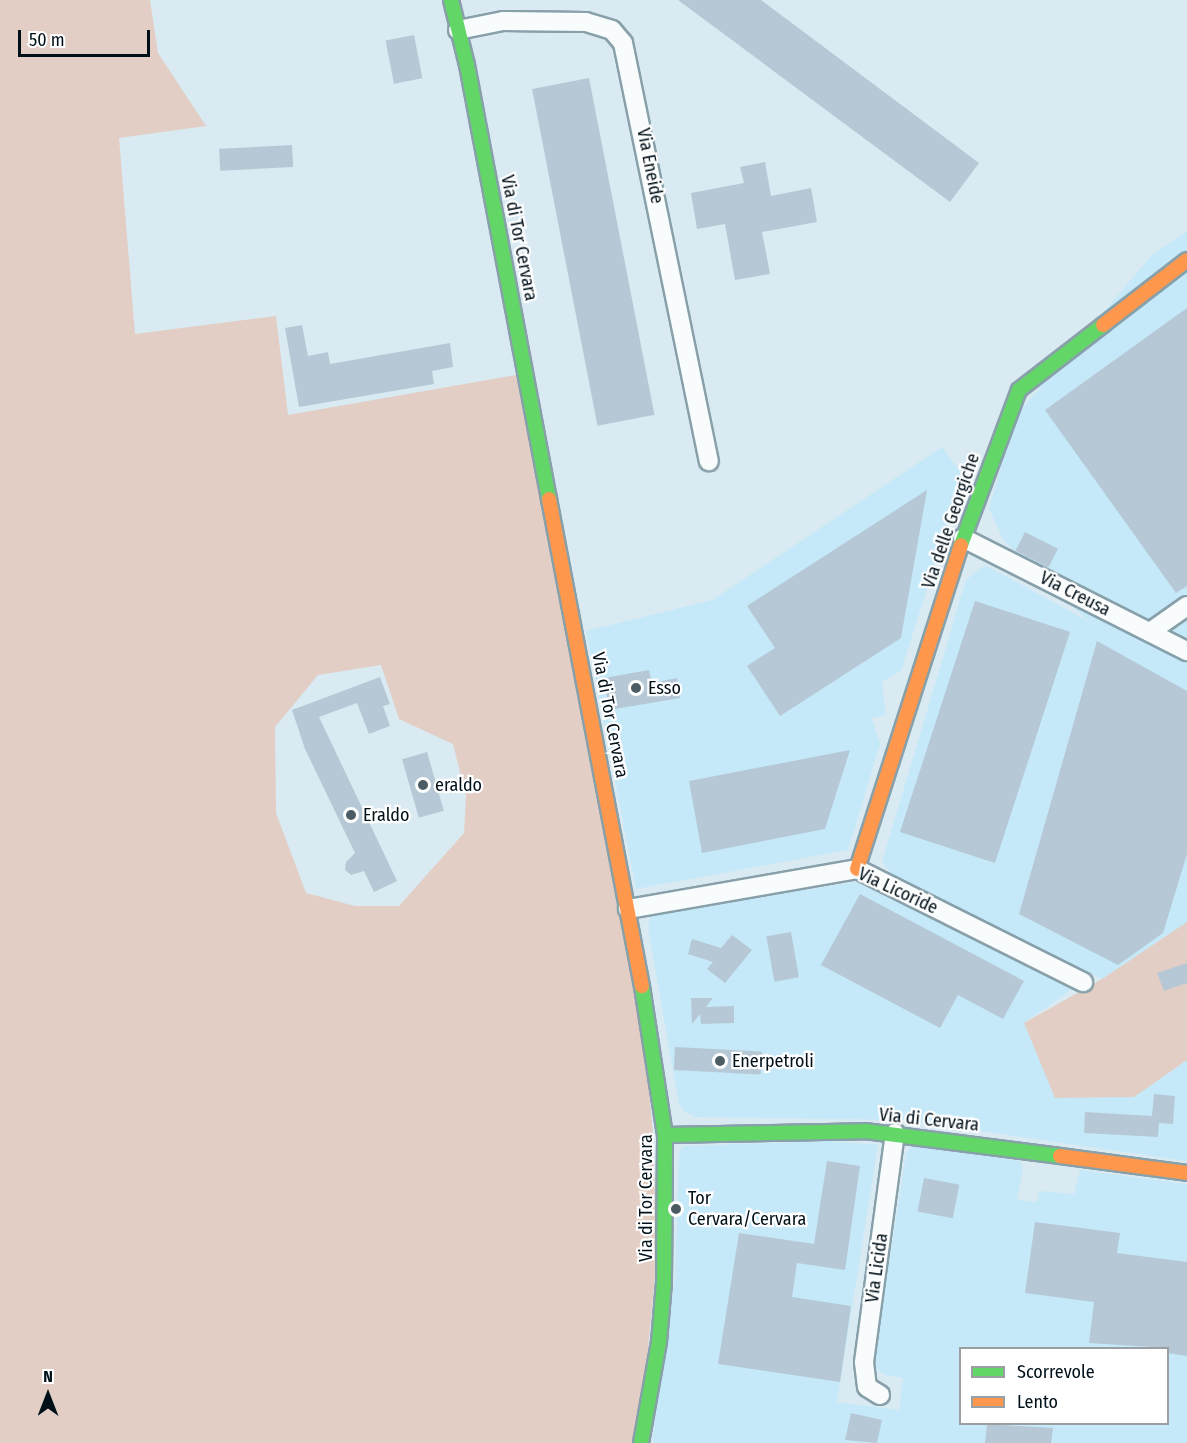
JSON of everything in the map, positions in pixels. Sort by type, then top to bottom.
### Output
[{"type":"street","name":"Via di Tor Cervara","points":[[451,0],[658,1072],[665,1135],[663,1305],[641,1443]]},
{"type":"street","name":"Via Eneide","points":[[458,30],[503,21],[586,22],[612,30],[623,43],[709,461]]},
{"type":"street","name":"Via delle Georgiche","points":[[857,869],[963,538],[1018,390],[1187,260]]},
{"type":"street","name":"Via Creusa","points":[[963,538],[1187,651]]},
{"type":"street","points":[[1150,632],[1187,606]]},
{"type":"street","name":"Via Licoride","points":[[628,909],[857,869],[1083,982]]},
{"type":"street","name":"Via di Cervara","points":[[665,1135],[831,1130],[895,1133],[1187,1173]]},
{"type":"street","name":"Via Licida","points":[[880,1395],[867,1386],[864,1362],[895,1133]]},
{"type":"shaded area","points":[[0,0],[150,0],[158,53],[206,126],[119,138],[135,334],[276,316],[288,415],[516,375],[642,1021],[653,1133],[657,1256],[647,1358],[632,1443],[0,1443]],"holes":[[[381,665],[399,719],[453,744],[466,796],[464,833],[399,906],[355,906],[306,893],[276,813],[275,727],[318,675]]]},
{"type":"shaded area","points":[[1187,231],[1187,922],[1102,979],[892,874],[882,862],[966,580],[985,565],[1088,621],[1004,541],[989,509],[1015,417],[1151,256]]},
{"type":"shaded area","points":[[942,447],[963,476],[901,671],[882,682],[886,715],[872,718],[880,744],[848,850],[636,889],[586,631],[712,600]]},
{"type":"shaded area","points":[[856,882],[1072,989],[1024,1023],[1134,1097],[1187,1060],[1187,1161],[903,1120],[696,1117],[684,1111],[679,1104],[648,928],[651,914]]},
{"type":"shaded area","points":[[1187,922],[1187,1060],[1134,1097],[1055,1098],[1024,1023],[1102,979]]},
{"type":"shaded area","points":[[829,1141],[878,1145],[837,1402],[899,1410],[903,1378],[885,1375],[876,1368],[875,1353],[906,1154],[913,1144],[1020,1161],[1023,1169],[1017,1200],[1037,1202],[1039,1191],[1074,1194],[1080,1170],[1187,1184],[1187,1443],[652,1443],[675,1278],[679,1151],[684,1146]]},
{"type":"building","points":[[678,0],[761,0],[979,163],[950,202]]},
{"type":"building","points":[[414,35],[422,78],[394,84],[386,41]]},
{"type":"building","points":[[589,78],[654,415],[598,426],[532,89]]},
{"type":"building","points":[[292,145],[293,167],[220,171],[219,149]]},
{"type":"building","points":[[765,162],[771,196],[811,188],[817,222],[762,232],[770,274],[735,280],[725,224],[697,229],[691,193],[744,183],[740,167]]},
{"type":"building","points":[[1187,308],[1187,586],[1176,593],[1045,410]]},
{"type":"building","points":[[302,325],[308,356],[328,352],[330,364],[450,343],[453,367],[432,371],[434,384],[299,407],[285,328]]},
{"type":"building","points":[[927,490],[901,638],[780,716],[747,666],[775,648],[747,606]]},
{"type":"building","points":[[1025,532],[1058,549],[1048,568],[1015,551]]},
{"type":"building","points":[[975,601],[1070,632],[995,863],[900,832]]},
{"type":"building","points":[[1097,641],[1187,691],[1187,854],[1163,933],[1118,965],[1019,914]]},
{"type":"building","points":[[649,670],[652,683],[677,678],[680,698],[609,710],[604,678]]},
{"type":"building","points":[[380,677],[390,704],[383,706],[390,726],[369,734],[357,703],[319,717],[397,881],[374,892],[364,871],[351,875],[345,870],[346,862],[355,853],[305,749],[292,710]]},
{"type":"building","points":[[850,750],[825,829],[702,853],[689,781]]},
{"type":"building","name":"eraldo","points":[[427,752],[444,811],[419,818],[402,759]]},
{"type":"building","points":[[860,894],[1024,981],[1003,1019],[958,995],[940,1028],[821,965]]},
{"type":"building","points":[[791,932],[799,977],[774,982],[766,936]]},
{"type":"building","points":[[732,935],[752,950],[725,983],[707,969],[713,962],[688,954],[692,939],[721,948]]},
{"type":"building","points":[[1187,963],[1187,983],[1164,991],[1157,973]]},
{"type":"building","points":[[691,998],[713,998],[706,1007],[734,1006],[734,1023],[701,1024],[700,1014],[692,1024]]},
{"type":"building","points":[[675,1047],[762,1052],[761,1075],[674,1070]]},
{"type":"building","points":[[1154,1094],[1175,1096],[1173,1124],[1159,1123],[1158,1137],[1084,1133],[1085,1112],[1152,1116]]},
{"type":"building","points":[[827,1161],[860,1166],[845,1270],[797,1263],[792,1297],[851,1306],[840,1382],[718,1364],[739,1233],[814,1244]]},
{"type":"building","points":[[924,1178],[959,1185],[953,1218],[918,1211]]},
{"type":"building","points":[[1035,1222],[1120,1233],[1117,1253],[1187,1262],[1187,1356],[1169,1353],[1169,1347],[1089,1343],[1094,1302],[1025,1293]]},
{"type":"building","points":[[851,1413],[882,1420],[877,1443],[845,1440]]},
{"type":"building","points":[[987,1425],[1053,1428],[1051,1443],[985,1443]]},
{"type":"traffic: fast","points":[[451,0],[467,65],[549,499]]},
{"type":"traffic: fast","points":[[961,545],[1019,390],[1103,325]]},
{"type":"traffic: fast","points":[[641,1443],[659,1342],[664,1283],[665,1135],[642,986]]},
{"type":"traffic: fast","points":[[665,1135],[865,1131],[1060,1156]]},
{"type":"traffic: slow","points":[[1103,325],[1187,260]]},
{"type":"traffic: slow","points":[[549,499],[642,986]]},
{"type":"traffic: slow","points":[[857,869],[961,545]]},
{"type":"traffic: slow","points":[[1060,1156],[1187,1173]]},
{"type":"place","name":"Esso","points":[[636,688]]},
{"type":"place","name":"eraldo","points":[[423,785]]},
{"type":"place","name":"Eraldo","points":[[351,815]]},
{"type":"place","name":"Enerpetroli","points":[[720,1061]]},
{"type":"place","name":"Tor Cervara/Cervara","points":[[676,1209]]}]
